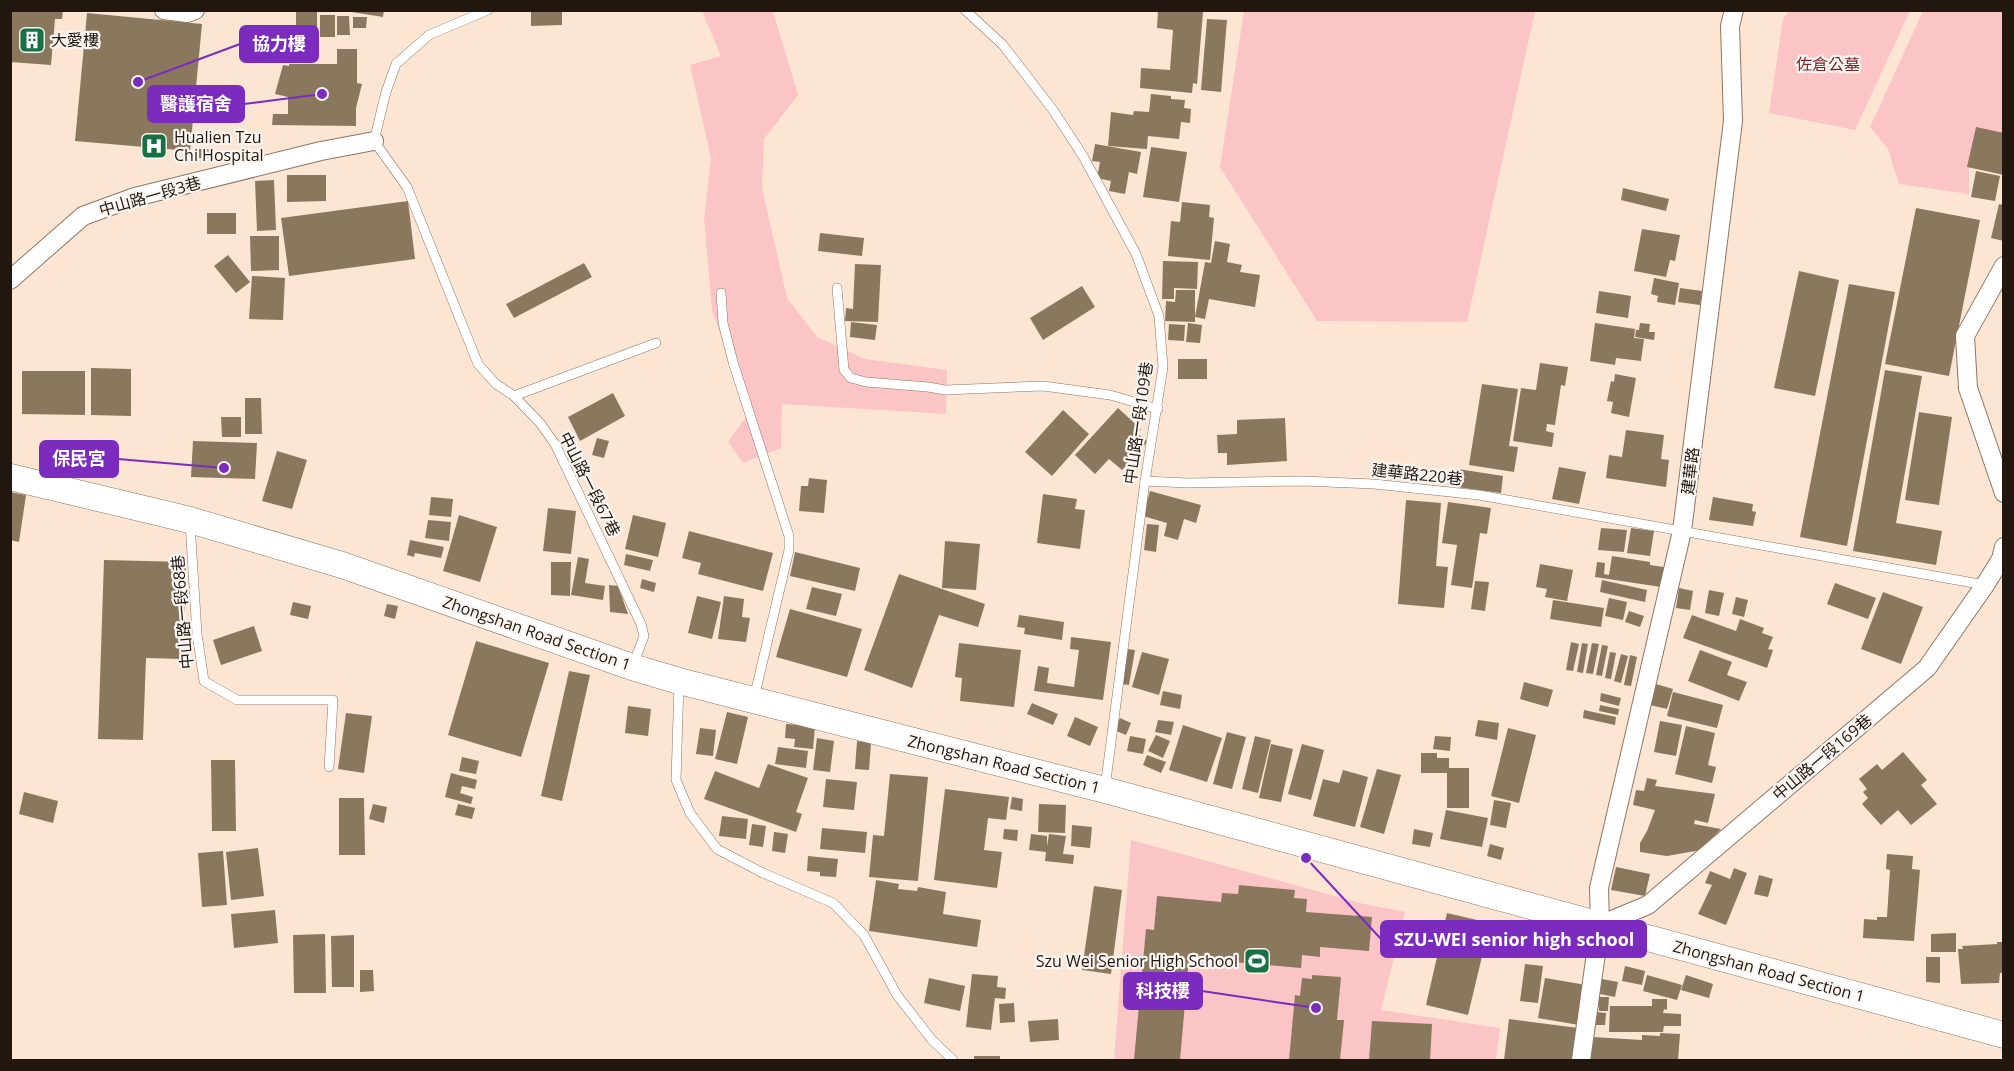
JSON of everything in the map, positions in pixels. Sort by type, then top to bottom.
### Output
[{"type":"street","points":[[164,10],[187,13],[195,10]]},
{"type":"street","name":"建華路","points":[[1581,1060],[1600,925],[1599,888],[1682,531],[1733,120],[1730,26],[1734,10]]},
{"type":"street","name":"中山路一段3巷","points":[[10,280],[83,216],[135,197],[321,151],[374,141]]},
{"type":"street","points":[[2004,266],[1965,336],[1968,388],[2004,493]]},
{"type":"street","name":"Zhongshan Road Section 1","points":[[10,477],[190,520],[342,565],[632,667],[679,681],[1105,790],[2004,1035]]},
{"type":"street","name":"中山路一段169巷","points":[[1600,925],[1648,905],[1927,668],[1985,585],[2001,559],[2004,547]]},
{"type":"lane","points":[[374,141],[386,92],[396,64],[429,35],[488,10]]},
{"type":"lane","name":"中山路一段109巷","points":[[965,10],[1003,45],[1053,110],[1083,156],[1137,254],[1160,316],[1163,367],[1145,481],[1105,790]]},
{"type":"lane","name":"中山路一段67巷","points":[[374,141],[407,187],[478,364],[496,384],[514,396],[540,423],[555,444],[641,624],[644,636],[632,667]]},
{"type":"lane","points":[[837,288],[844,370],[851,378],[866,382],[945,390],[1042,386],[1110,395],[1158,409]]},
{"type":"lane","points":[[721,293],[723,323],[733,362],[789,536],[789,550],[753,700]]},
{"type":"lane","points":[[514,396],[656,343]]},
{"type":"lane","name":"建華路220巷","points":[[1145,481],[1187,483],[1303,481],[1374,484],[1479,495],[1985,585]]},
{"type":"lane","name":"中山路一段68巷","points":[[190,520],[197,634],[204,681],[237,700],[333,700],[329,767]]},
{"type":"lane","points":[[679,681],[676,780],[690,813],[717,849],[763,873],[833,903],[864,935],[897,995],[932,1040],[954,1060]]},
{"type":"green space","points":[[702,11],[773,11],[798,95],[764,139],[762,188],[787,298],[817,337],[865,359],[947,370],[946,414],[782,404],[781,448],[743,463],[728,442],[748,414],[712,310],[704,218],[711,158],[690,65],[721,56]]},
{"type":"green space","points":[[1244,11],[1535,11],[1467,322],[1317,321],[1220,167]]},
{"type":"green space","name":"佐倉公墓","points":[[1789,11],[1910,11],[1855,130],[1769,113],[1783,19]]},
{"type":"green space","points":[[1923,11],[2003,11],[2003,136],[1969,165],[1969,194],[1899,184],[1888,149],[1870,127]]},
{"type":"green space","name":"Szu Wei Senior High School","points":[[1131,840],[1364,904],[1405,912],[1381,1010],[1500,1028],[1496,1060],[1114,1060]]},
{"type":"building","name":"大愛樓","points":[[10,10],[63,10],[62,19],[55,19],[51,65],[10,62]]},
{"type":"building","points":[[296,10],[317,10],[317,39],[296,39]]},
{"type":"building","points":[[339,10],[384,10],[383,17]]},
{"type":"building","points":[[531,10],[562,10],[562,25],[531,26]]},
{"type":"building","points":[[1158,10],[1203,12],[1197,84],[1193,83],[1192,93],[1140,88],[1141,68],[1170,70],[1173,30],[1157,28]]},
{"type":"building","points":[[87,13],[202,24],[190,151],[75,141]]},
{"type":"building","points":[[320,15],[335,15],[335,37],[320,37]]},
{"type":"building","points":[[337,16],[349,16],[350,35],[337,35]]},
{"type":"building","points":[[353,17],[367,17],[366,28],[353,28]]},
{"type":"building","points":[[1207,19],[1227,20],[1221,92],[1201,90]]},
{"type":"building","points":[[337,49],[357,49],[357,83],[362,84],[356,108],[356,126],[272,125],[273,114],[288,114],[288,97],[275,94],[283,65],[337,64]]},
{"type":"building","points":[[1151,94],[1185,100],[1184,108],[1191,109],[1190,123],[1181,122],[1179,139],[1148,136],[1147,149],[1108,146],[1111,112],[1133,115],[1134,111],[1149,112]]},
{"type":"building","points":[[1976,127],[2004,133],[2004,175],[1967,167]]},
{"type":"building","points":[[1095,144],[1141,152],[1137,174],[1129,172],[1125,194],[1109,191],[1111,181],[1097,178],[1100,162],[1092,161]]},
{"type":"building","points":[[1151,147],[1187,152],[1179,202],[1143,197]]},
{"type":"building","points":[[198,149],[214,149],[214,158],[199,158]]},
{"type":"building","points":[[1976,171],[2000,176],[1995,201],[1971,197]]},
{"type":"building","points":[[287,175],[326,175],[326,201],[287,202]]},
{"type":"building","points":[[274,180],[276,230],[257,231],[255,181]]},
{"type":"building","points":[[1623,188],[1669,199],[1666,211],[1621,200]]},
{"type":"building","points":[[408,201],[415,259],[289,276],[281,218]]},
{"type":"building","points":[[1182,202],[1210,205],[1209,217],[1214,218],[1210,260],[1168,256],[1171,221],[1180,222]]},
{"type":"building","points":[[1999,204],[2004,205],[2004,241],[1991,238]]},
{"type":"building","points":[[1916,208],[1980,220],[1949,376],[1885,364]]},
{"type":"building","points":[[207,213],[236,213],[236,234],[207,234]]},
{"type":"building","points":[[1642,229],[1680,235],[1675,261],[1670,260],[1666,277],[1634,271]]},
{"type":"building","points":[[820,233],[864,238],[862,256],[818,251]]},
{"type":"building","points":[[250,236],[279,236],[279,270],[251,271]]},
{"type":"building","points":[[1215,241],[1230,244],[1227,262],[1242,265],[1240,272],[1260,275],[1255,307],[1209,299],[1205,319],[1195,317],[1205,262],[1211,263]]},
{"type":"building","points":[[228,255],[250,282],[236,293],[214,266]]},
{"type":"building","points":[[1163,261],[1198,262],[1197,289],[1174,288],[1174,299],[1162,299]]},
{"type":"building","points":[[584,263],[592,277],[514,318],[506,304]]},
{"type":"building","points":[[855,264],[881,265],[878,322],[845,321],[846,308],[853,309]]},
{"type":"building","points":[[1799,271],[1839,280],[1815,396],[1774,388]]},
{"type":"building","points":[[252,276],[285,278],[283,320],[249,319]]},
{"type":"building","points":[[1654,278],[1679,283],[1675,305],[1657,302],[1658,296],[1651,294]]},
{"type":"building","points":[[1849,284],[1895,292],[1847,546],[1800,537]]},
{"type":"building","points":[[1082,286],[1095,307],[1043,340],[1030,318]]},
{"type":"building","points":[[1680,288],[1702,291],[1700,305],[1678,302]]},
{"type":"building","points":[[1176,290],[1195,290],[1195,322],[1165,321],[1166,301],[1175,302]]},
{"type":"building","points":[[1599,291],[1631,296],[1628,318],[1596,313]]},
{"type":"building","points":[[851,322],[877,325],[875,340],[850,337]]},
{"type":"building","points":[[1188,323],[1202,325],[1200,343],[1186,342]]},
{"type":"building","points":[[1595,323],[1635,329],[1634,338],[1644,339],[1641,361],[1616,358],[1615,365],[1590,361]]},
{"type":"building","points":[[1640,323],[1650,324],[1649,332],[1655,332],[1654,340],[1635,337]]},
{"type":"building","points":[[1169,324],[1185,325],[1184,341],[1168,340]]},
{"type":"building","points":[[1178,359],[1207,359],[1207,379],[1178,379]]},
{"type":"building","points":[[1540,363],[1568,367],[1565,386],[1561,385],[1555,425],[1547,424],[1546,431],[1554,433],[1552,447],[1513,441],[1521,388],[1536,390]]},
{"type":"building","points":[[91,368],[131,369],[131,416],[91,415]]},
{"type":"building","points":[[1885,370],[1922,376],[1896,523],[1942,531],[1936,565],[1853,551]]},
{"type":"building","points":[[22,371],[85,371],[85,415],[22,414]]},
{"type":"building","points":[[1615,374],[1636,378],[1629,417],[1611,413],[1613,402],[1607,401],[1611,381],[1614,382]]},
{"type":"building","points":[[1482,384],[1518,389],[1509,446],[1518,447],[1514,472],[1469,465]]},
{"type":"building","points":[[613,393],[625,416],[580,441],[568,417]]},
{"type":"building","points":[[245,398],[261,398],[262,434],[245,434]]},
{"type":"building","points":[[1118,408],[1141,429],[1137,433],[1148,442],[1122,470],[1109,459],[1095,474],[1075,455]]},
{"type":"building","points":[[1063,410],[1089,434],[1052,476],[1025,452]]},
{"type":"building","points":[[1919,412],[1952,417],[1939,505],[1905,500]]},
{"type":"building","points":[[221,417],[241,417],[241,437],[222,437]]},
{"type":"building","points":[[1285,418],[1287,461],[1227,465],[1227,453],[1218,453],[1217,435],[1237,434],[1237,420]]},
{"type":"building","points":[[1626,430],[1664,435],[1661,459],[1669,460],[1666,487],[1606,478],[1609,455],[1622,457]]},
{"type":"building","points":[[597,438],[609,441],[604,458],[592,455]]},
{"type":"building","points":[[193,441],[257,443],[255,479],[191,477]]},
{"type":"building","points":[[277,451],[307,460],[292,509],[262,501]]},
{"type":"building","points":[[1559,467],[1586,472],[1579,504],[1552,499]]},
{"type":"building","points":[[1458,469],[1503,476],[1501,493],[1456,487]]},
{"type":"building","points":[[809,478],[827,480],[824,513],[799,511],[801,486],[808,486]]},
{"type":"building","points":[[1150,491],[1201,505],[1196,523],[1184,519],[1178,540],[1164,536],[1167,523],[1143,516]]},
{"type":"building","points":[[10,492],[26,495],[19,542],[10,540]]},
{"type":"building","points":[[1043,494],[1077,499],[1075,509],[1085,510],[1080,549],[1037,543]]},
{"type":"building","points":[[431,497],[453,499],[451,517],[429,515]]},
{"type":"building","points":[[1713,497],[1753,504],[1752,511],[1756,512],[1753,526],[1709,520]]},
{"type":"building","points":[[1406,500],[1441,503],[1436,566],[1448,567],[1444,608],[1398,604]]},
{"type":"building","points":[[1448,502],[1491,508],[1487,534],[1480,533],[1472,588],[1451,585],[1457,545],[1442,543]]},
{"type":"building","points":[[548,508],[576,511],[571,554],[543,551]]},
{"type":"building","points":[[459,515],[497,527],[480,582],[443,571]]},
{"type":"building","points":[[633,515],[666,523],[658,557],[625,549]]},
{"type":"building","points":[[428,520],[451,522],[449,541],[425,538]]},
{"type":"building","points":[[1147,524],[1159,525],[1156,552],[1144,550]]},
{"type":"building","points":[[1601,528],[1627,530],[1624,552],[1598,550]]},
{"type":"building","points":[[1631,528],[1654,531],[1650,556],[1627,553]]},
{"type":"building","points":[[689,531],[773,553],[763,591],[698,574],[701,563],[682,558]]},
{"type":"building","points":[[410,540],[444,547],[441,558],[415,553],[414,557],[407,555]]},
{"type":"building","points":[[945,541],[980,544],[976,590],[942,588]]},
{"type":"building","points":[[795,552],[860,568],[855,591],[790,576]]},
{"type":"building","points":[[626,554],[653,560],[650,571],[624,565]]},
{"type":"building","points":[[1612,556],[1650,562],[1650,565],[1664,567],[1661,587],[1595,577],[1597,562],[1605,563],[1604,574],[1609,575]]},
{"type":"building","points":[[578,557],[589,559],[585,583],[605,586],[603,600],[571,595]]},
{"type":"building","points":[[104,560],[186,562],[183,659],[146,658],[143,740],[98,739]]},
{"type":"building","points":[[551,562],[571,562],[570,596],[551,595]]},
{"type":"building","points":[[1540,564],[1573,570],[1567,601],[1545,597],[1547,589],[1536,587]]},
{"type":"building","points":[[899,574],[985,604],[978,627],[939,615],[912,688],[864,670]]},
{"type":"building","points":[[642,579],[656,583],[654,592],[640,588]]},
{"type":"building","points":[[1602,580],[1647,590],[1645,602],[1600,592]]},
{"type":"building","points":[[1475,581],[1489,582],[1485,611],[1471,609]]},
{"type":"building","points":[[1835,583],[1876,598],[1868,619],[1827,604]]},
{"type":"building","points":[[609,585],[618,586],[628,614],[610,612]]},
{"type":"building","points":[[812,587],[842,594],[836,616],[806,609]]},
{"type":"building","points":[[1679,588],[1693,591],[1690,610],[1676,608]]},
{"type":"building","points":[[1709,590],[1724,593],[1719,616],[1705,613]]},
{"type":"building","points":[[1883,592],[1923,607],[1901,664],[1861,649]]},
{"type":"building","points":[[697,596],[721,602],[712,639],[688,633]]},
{"type":"building","points":[[724,596],[744,599],[742,617],[750,618],[746,642],[718,639]]},
{"type":"building","points":[[1736,597],[1748,600],[1744,617],[1732,614]]},
{"type":"building","points":[[1609,598],[1627,602],[1623,620],[1605,616]]},
{"type":"building","points":[[1553,600],[1604,608],[1601,627],[1550,619]]},
{"type":"building","points":[[293,602],[311,606],[308,619],[290,615]]},
{"type":"building","points":[[387,604],[398,606],[395,619],[384,616]]},
{"type":"building","points":[[790,609],[862,629],[847,677],[776,657]]},
{"type":"building","points":[[1629,611],[1644,616],[1640,627],[1625,622]]},
{"type":"building","points":[[1019,615],[1064,622],[1062,640],[1024,634],[1025,628],[1017,627]]},
{"type":"building","points":[[1692,615],[1736,631],[1740,619],[1764,628],[1762,633],[1773,637],[1768,649],[1773,650],[1767,668],[1683,638]]},
{"type":"building","points":[[254,626],[262,651],[221,665],[213,640]]},
{"type":"building","points":[[1071,637],[1111,642],[1103,700],[1034,691],[1038,666],[1049,668],[1047,683],[1074,687],[1079,650],[1070,649]]},
{"type":"building","points":[[476,641],[549,663],[521,757],[448,735]]},
{"type":"building","points":[[1571,642],[1579,644],[1573,671],[1566,670]]},
{"type":"building","points":[[959,643],[1021,650],[1014,707],[960,701],[962,678],[955,677]]},
{"type":"building","points":[[1582,643],[1588,644],[1583,673],[1577,672]]},
{"type":"building","points":[[1592,643],[1599,644],[1593,674],[1586,673]]},
{"type":"building","points":[[1602,645],[1608,646],[1602,676],[1596,675]]},
{"type":"building","points":[[1127,649],[1135,650],[1129,685],[1121,684]]},
{"type":"building","points":[[1700,650],[1732,662],[1727,675],[1747,682],[1739,701],[1688,681]]},
{"type":"building","points":[[1142,652],[1169,659],[1159,695],[1132,687]]},
{"type":"building","points":[[1610,652],[1616,653],[1611,679],[1605,678]]},
{"type":"building","points":[[1621,654],[1628,656],[1621,683],[1614,681]]},
{"type":"building","points":[[1630,655],[1637,657],[1631,686],[1624,685]]},
{"type":"building","points":[[569,671],[590,675],[562,801],[541,796]]},
{"type":"building","points":[[1524,682],[1553,690],[1548,707],[1520,699]]},
{"type":"building","points":[[1656,684],[1673,689],[1667,709],[1650,705]]},
{"type":"building","points":[[1163,691],[1182,695],[1180,709],[1160,705]]},
{"type":"building","points":[[1673,692],[1723,705],[1717,728],[1667,716]]},
{"type":"building","points":[[1601,693],[1621,698],[1619,706],[1600,701]]},
{"type":"building","points":[[1032,703],[1058,714],[1053,725],[1027,714]]},
{"type":"building","points":[[1600,705],[1619,709],[1618,715],[1599,711]]},
{"type":"building","points":[[628,706],[651,709],[648,736],[625,733]]},
{"type":"building","points":[[1584,710],[1616,717],[1615,725],[1583,718]]},
{"type":"building","points":[[727,712],[748,717],[737,764],[715,759]]},
{"type":"building","points":[[346,713],[372,716],[364,773],[338,769]]},
{"type":"building","points":[[1075,717],[1098,727],[1090,746],[1067,736]]},
{"type":"building","points":[[1120,718],[1131,723],[1126,735],[1114,730]]},
{"type":"building","points":[[1158,720],[1174,722],[1171,735],[1155,732]]},
{"type":"building","points":[[1478,720],[1499,723],[1497,740],[1475,736]]},
{"type":"building","points":[[1660,721],[1682,725],[1676,756],[1654,752]]},
{"type":"building","points":[[786,724],[815,726],[813,749],[794,747],[795,739],[785,738]]},
{"type":"building","points":[[1183,725],[1222,738],[1207,782],[1169,770]]},
{"type":"building","points":[[1686,726],[1715,733],[1708,765],[1716,767],[1712,783],[1675,774]]},
{"type":"building","points":[[700,728],[716,730],[713,756],[696,754]]},
{"type":"building","points":[[1508,728],[1536,735],[1519,803],[1491,796]]},
{"type":"building","points":[[1227,732],[1246,737],[1232,789],[1213,784]]},
{"type":"building","points":[[1156,735],[1170,741],[1163,758],[1148,751]]},
{"type":"building","points":[[1130,736],[1146,739],[1143,754],[1127,751]]},
{"type":"building","points":[[1255,736],[1271,740],[1258,793],[1242,789]]},
{"type":"building","points":[[1435,736],[1451,737],[1450,751],[1433,749]]},
{"type":"building","points":[[817,738],[834,741],[830,772],[813,770]]},
{"type":"building","points":[[857,741],[871,743],[869,770],[855,769]]},
{"type":"building","points":[[1271,744],[1293,749],[1281,802],[1259,798]]},
{"type":"building","points":[[1302,744],[1324,750],[1311,800],[1288,794]]},
{"type":"building","points":[[778,747],[808,751],[806,768],[775,764]]},
{"type":"building","points":[[1903,752],[1927,780],[1921,785],[1937,804],[1911,825],[1898,810],[1881,825],[1862,804],[1868,798],[1863,792],[1867,789],[1859,779],[1877,764],[1882,770]]},
{"type":"building","points":[[1421,753],[1437,753],[1437,758],[1449,758],[1449,768],[1469,768],[1469,808],[1447,808],[1447,773],[1421,773]]},
{"type":"building","points":[[1147,755],[1166,762],[1161,773],[1143,765]]},
{"type":"building","points":[[462,757],[479,761],[476,774],[459,771]]},
{"type":"building","points":[[211,760],[235,760],[236,831],[212,831]]},
{"type":"building","points":[[768,764],[808,778],[796,812],[802,814],[796,832],[704,799],[715,771],[759,788]]},
{"type":"building","points":[[1377,769],[1401,775],[1384,834],[1360,827]]},
{"type":"building","points":[[1343,770],[1368,777],[1355,827],[1313,816],[1323,779],[1339,783]]},
{"type":"building","points":[[451,773],[477,780],[475,789],[462,786],[460,793],[473,797],[471,804],[445,797]]},
{"type":"building","points":[[890,774],[928,777],[918,881],[869,877],[873,835],[884,836]]},
{"type":"building","points":[[1647,778],[1657,780],[1655,786],[1715,794],[1708,823],[1695,820],[1694,824],[1721,829],[1701,850],[1667,856],[1640,852],[1640,843],[1655,810],[1633,805],[1636,790],[1644,791]]},
{"type":"building","points":[[826,779],[857,782],[854,810],[823,807]]},
{"type":"building","points":[[945,789],[1009,797],[1006,820],[988,818],[984,850],[1002,852],[997,888],[934,880]]},
{"type":"building","points":[[24,792],[58,801],[53,823],[19,814]]},
{"type":"building","points":[[1012,797],[1023,799],[1022,811],[1010,809]]},
{"type":"building","points":[[339,798],[364,798],[365,855],[339,855]]},
{"type":"building","points":[[1494,800],[1511,803],[1506,828],[1490,825]]},
{"type":"building","points":[[373,804],[387,807],[384,823],[369,819]]},
{"type":"building","points":[[458,804],[475,808],[472,819],[455,815]]},
{"type":"building","points":[[1039,804],[1066,805],[1065,833],[1038,832]]},
{"type":"building","points":[[1446,810],[1488,818],[1482,847],[1440,839]]},
{"type":"building","points":[[722,816],[748,819],[746,839],[719,836]]},
{"type":"building","points":[[752,824],[766,826],[763,847],[749,845]]},
{"type":"building","points":[[1072,825],[1092,827],[1090,848],[1071,846]]},
{"type":"building","points":[[822,828],[867,832],[865,853],[820,849]]},
{"type":"building","points":[[1004,829],[1018,830],[1017,841],[1003,839]]},
{"type":"building","points":[[1414,829],[1433,833],[1430,847],[1412,844]]},
{"type":"building","points":[[774,832],[788,834],[785,853],[772,851]]},
{"type":"building","points":[[1031,834],[1047,836],[1047,846],[1049,834],[1066,836],[1063,854],[1074,855],[1073,864],[1045,861],[1046,852],[1029,850]]},
{"type":"building","points":[[1490,844],[1504,848],[1501,860],[1487,856]]},
{"type":"building","points":[[258,848],[264,896],[231,900],[226,852]]},
{"type":"building","points":[[223,851],[227,905],[202,907],[198,853]]},
{"type":"building","points":[[1887,854],[1913,856],[1912,869],[1920,870],[1914,941],[1863,938],[1864,919],[1877,920],[1877,917],[1887,917],[1890,870],[1886,869]]},
{"type":"building","points":[[808,856],[838,859],[836,877],[820,876],[820,872],[807,871]]},
{"type":"building","points":[[1616,867],[1650,874],[1645,896],[1611,890]]},
{"type":"building","points":[[1734,868],[1747,873],[1726,925],[1698,914],[1712,885],[1705,883],[1710,871],[1730,879]]},
{"type":"building","points":[[1759,875],[1773,879],[1768,897],[1754,894]]},
{"type":"building","points":[[876,880],[899,884],[898,889],[917,891],[918,887],[946,892],[943,914],[981,920],[977,947],[869,931]]},
{"type":"building","points":[[1239,885],[1295,890],[1294,898],[1307,899],[1306,912],[1372,917],[1369,951],[1320,947],[1320,957],[1302,955],[1301,968],[1189,958],[1180,1060],[1134,1060],[1146,929],[1154,930],[1157,896],[1221,902],[1222,893],[1238,894]]},
{"type":"building","points":[[1094,886],[1122,890],[1111,974],[1082,970]]},
{"type":"building","points":[[275,910],[278,943],[234,948],[231,914]]},
{"type":"building","points":[[1447,913],[1490,923],[1468,1015],[1426,1005]]},
{"type":"building","points":[[1956,933],[1956,952],[1931,952],[1931,934]]},
{"type":"building","points":[[325,934],[326,993],[294,993],[293,935]]},
{"type":"building","points":[[354,935],[354,987],[332,987],[331,936]]},
{"type":"building","points":[[1997,942],[2004,942],[2004,973],[2000,973],[1999,983],[1961,984],[1958,949],[1963,949],[1962,946],[1997,944]]},
{"type":"building","points":[[1926,957],[1940,957],[1940,983],[1926,982]]},
{"type":"building","points":[[1525,964],[1543,966],[1538,1003],[1520,1001]]},
{"type":"building","points":[[1625,966],[1645,971],[1642,985],[1622,981]]},
{"type":"building","points":[[360,970],[373,970],[374,991],[360,992]]},
{"type":"building","points":[[972,974],[998,976],[997,987],[1006,988],[1005,999],[995,998],[991,1030],[966,1027]]},
{"type":"building","points":[[1312,975],[1341,977],[1337,1020],[1344,1020],[1340,1060],[1289,1060],[1295,995],[1300,996],[1302,978],[1312,979]]},
{"type":"building","points":[[1647,975],[1682,985],[1677,1000],[1643,991]]},
{"type":"building","points":[[1686,975],[1713,984],[1709,998],[1681,990]]},
{"type":"building","points":[[929,978],[965,986],[960,1011],[924,1003]]},
{"type":"building","points":[[1545,978],[1592,986],[1585,1026],[1538,1018]]},
{"type":"building","points":[[1602,979],[1618,982],[1615,997],[1600,994]]},
{"type":"building","points":[[1599,997],[1609,997],[1608,1011],[1599,1011]]},
{"type":"building","points":[[1652,999],[1667,999],[1667,1010],[1664,1009],[1663,1013],[1681,1014],[1681,1026],[1664,1026],[1663,1032],[1609,1032],[1610,1006],[1652,1006]]},
{"type":"building","points":[[1014,1003],[1015,1022],[1000,1023],[999,1004]]},
{"type":"building","points":[[1596,1012],[1606,1013],[1605,1025],[1595,1025]]},
{"type":"building","points":[[1058,1019],[1059,1040],[1030,1042],[1028,1021]]},
{"type":"building","points":[[1509,1019],[1578,1028],[1574,1060],[1504,1060]]},
{"type":"building","points":[[1372,1021],[1432,1024],[1430,1060],[1369,1060]]},
{"type":"building","points":[[1660,1033],[1680,1034],[1678,1060],[1591,1060],[1593,1037],[1642,1040],[1642,1035],[1660,1036]]},
{"type":"building","points":[[974,1056],[1000,1056],[1000,1060],[974,1060]]},
{"type":"place","name":"大愛樓","points":[[32,40]]},
{"type":"place","name":"協力樓","points":[[138,82]]},
{"type":"place","name":"醫護宿舍","points":[[322,94]]},
{"type":"place","name":"Hualien Tzu Chi Hospital","points":[[154,146]]},
{"type":"place","name":"保民宮","points":[[224,468]]},
{"type":"place","name":"SZU-WEI senior high school","points":[[1306,858]]},
{"type":"place","name":"Szu Wei Senior High School","points":[[1257,961]]},
{"type":"place","name":"科技樓","points":[[1316,1008]]}]
